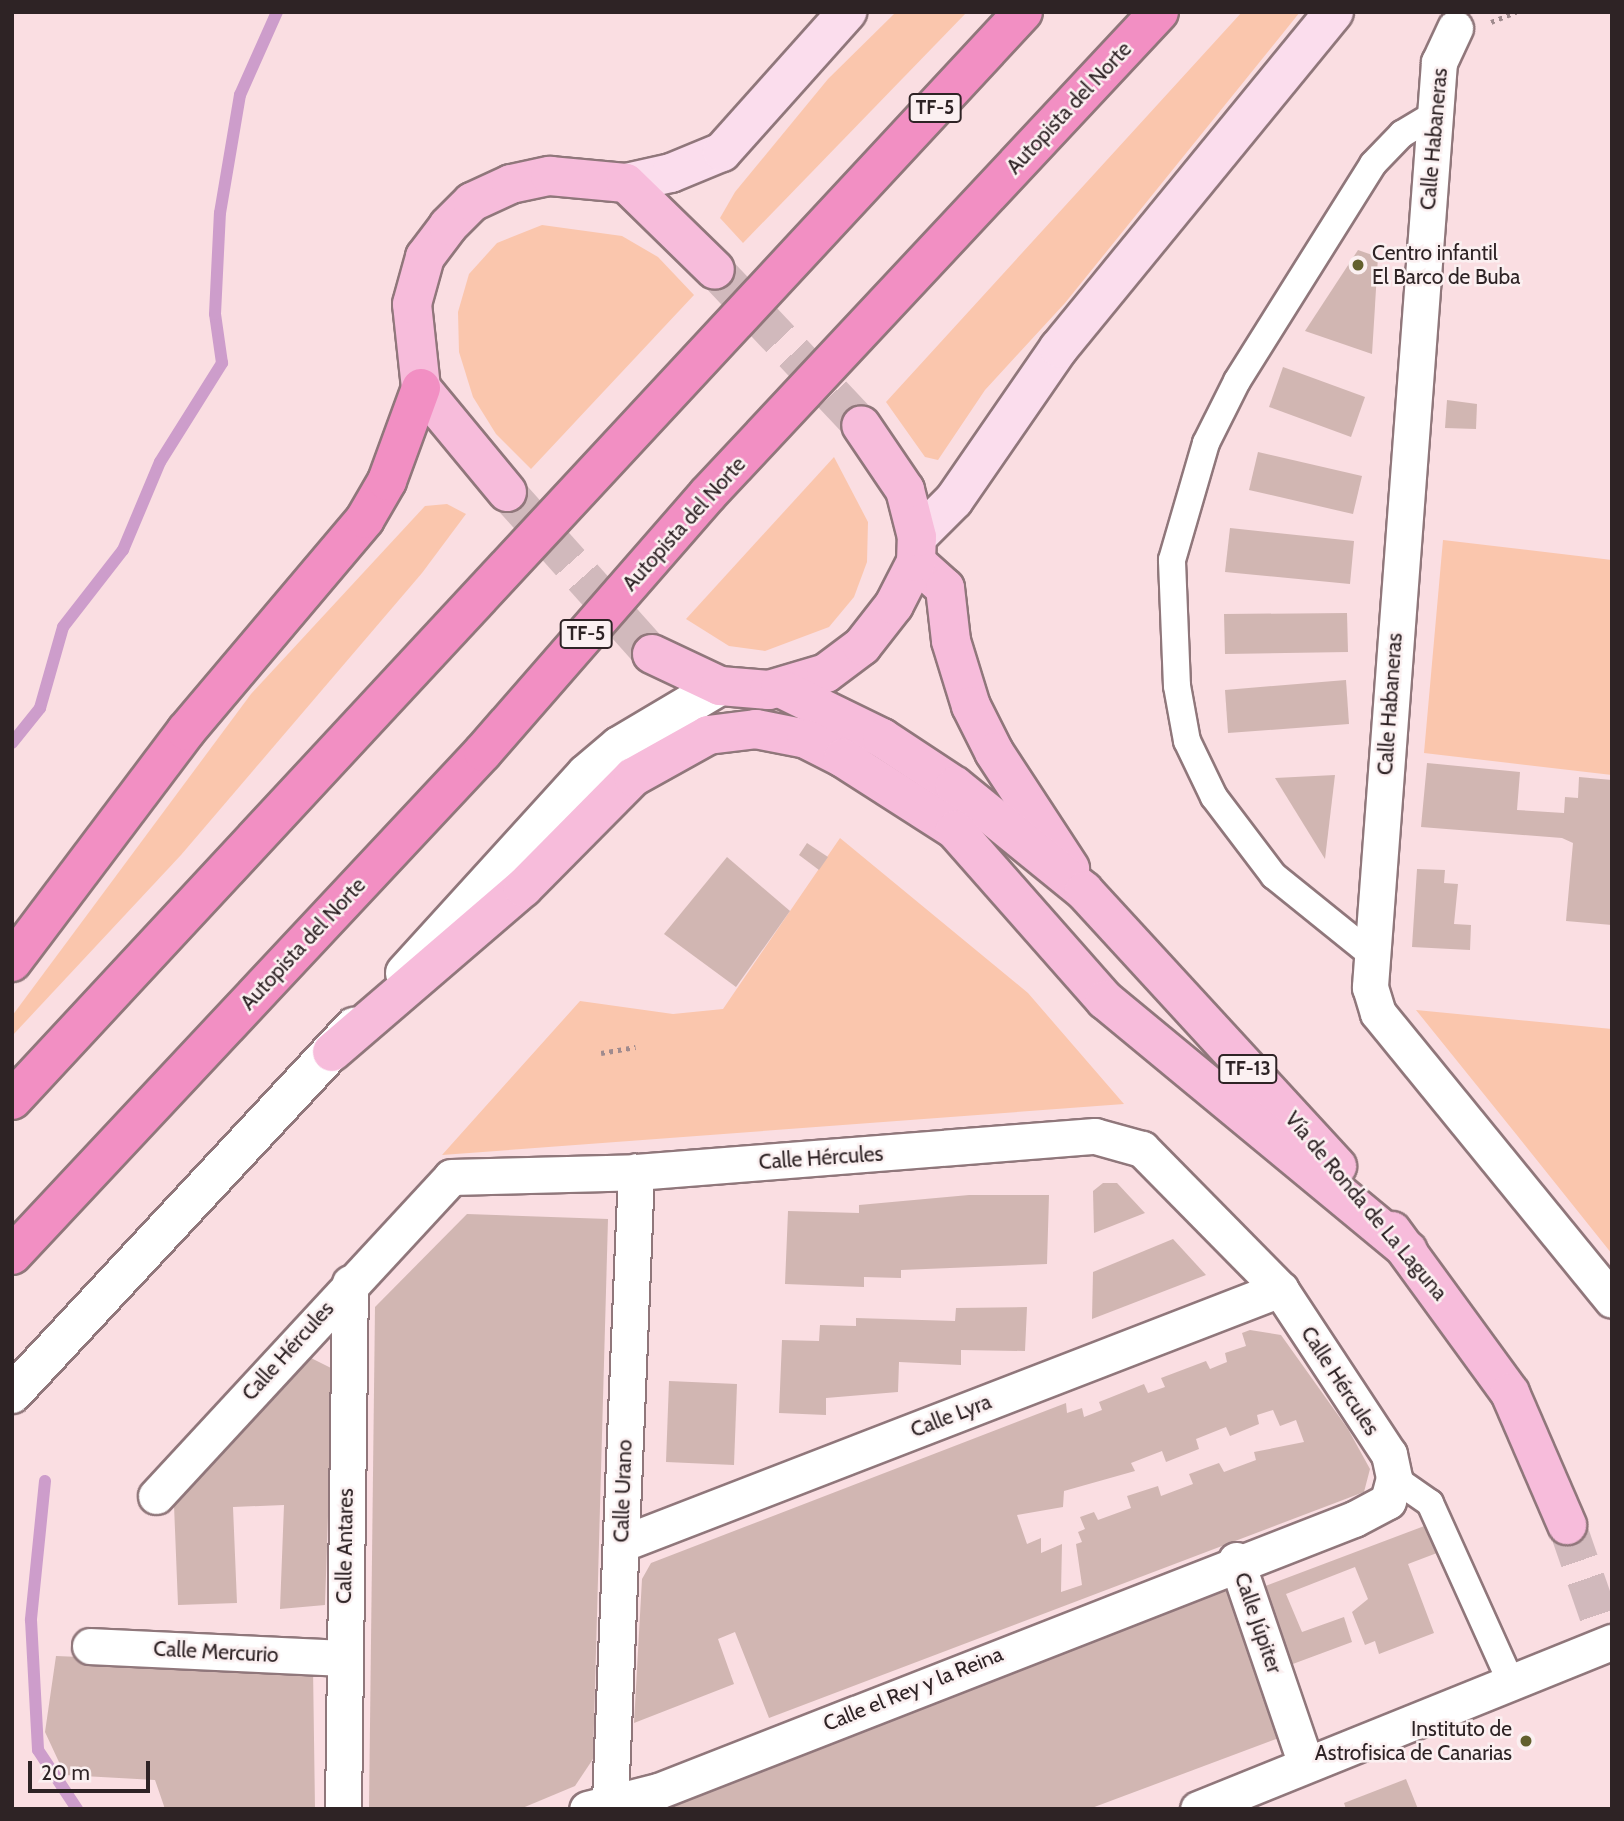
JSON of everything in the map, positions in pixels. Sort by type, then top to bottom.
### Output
[{"type":"highway","name":"TF-5","points":[[12,1100],[1023,12]]},
{"type":"highway","name":"Autopista del Norte","points":[[12,1255],[483,752],[708,494],[1159,12]]},
{"type":"highway","points":[[12,962],[186,731],[365,519],[387,481],[421,387]]},
{"type":"main road","points":[[508,492],[421,387],[412,304],[425,257],[448,226],[472,202],[511,184],[550,176],[626,183],[671,173],[722,152],[847,12]]},
{"type":"main road","points":[[652,654],[720,686],[780,688],[826,673],[862,646],[894,605],[917,549],[1059,348],[1334,12]]},
{"type":"main road","points":[[626,183],[715,270]]},
{"type":"main road","points":[[861,425],[905,489],[917,549]]},
{"type":"main road","name":"TF-13","points":[[917,549],[945,589],[951,641],[994,752],[1084,891]]},
{"type":"main road","name":"TF-13","points":[[780,688],[882,738],[944,779],[1084,891]]},
{"type":"main road","points":[[332,1052],[523,888],[633,777],[708,735],[756,729],[806,739],[834,753],[955,830],[1105,1000],[1408,1251]]},
{"type":"main road","name":"Vía de Ronda de La Laguna","points":[[1084,891],[1408,1251],[1510,1392],[1567,1525]]},
{"type":"street","name":"Calle Habaneras","points":[[1455,27],[1439,62],[1370,987],[1378,1013],[1612,1300]]},
{"type":"street","points":[[1371,955],[1275,876],[1214,797],[1187,741],[1177,686],[1172,560],[1206,443],[1237,381],[1373,164],[1402,134],[1435,114]]},
{"type":"street","points":[[12,1394],[332,1052],[586,774],[619,746],[720,686]]},
{"type":"street","name":"Calle Hércules","points":[[156,1496],[350,1283],[451,1177],[636,1172],[1095,1136],[1142,1149],[1280,1289],[1389,1454],[1394,1478]]},
{"type":"street","name":"Calle Urano","points":[[604,1806],[621,1544],[636,1172]]},
{"type":"street","name":"Calle Antares","points":[[343,1809],[350,1283]]},
{"type":"street","name":"Calle Lyra","points":[[621,1544],[1280,1289]]},
{"type":"street","points":[[1394,1478],[1430,1503],[1511,1682]]},
{"type":"street","name":"Calle Júpiter","points":[[1306,1764],[1236,1560],[1354,1519],[1388,1502],[1394,1478]]},
{"type":"street","name":"Calle el Rey y la Reina","points":[[604,1806],[658,1791],[1236,1560]]},
{"type":"street","points":[[1198,1809],[1612,1642]]},
{"type":"street","name":"Calle Mercurio","points":[[90,1646],[343,1658]]},
{"type":"path","points":[[601,1053],[635,1047]]},
{"type":"shaded area","points":[[896,12],[967,12],[743,243],[720,218],[735,192],[828,79]]},
{"type":"shaded area","points":[[1242,12],[1300,12],[1065,303],[985,390],[938,460],[925,457],[886,402]]},
{"type":"shaded area","points":[[542,225],[622,236],[658,257],[694,295],[531,469],[496,434],[473,397],[459,352],[458,312],[469,274],[497,243]]},
{"type":"shaded area","points":[[834,457],[868,522],[867,562],[854,597],[829,627],[765,651],[729,646],[686,619]]},
{"type":"shaded area","points":[[447,504],[466,514],[422,573],[181,855],[12,1036],[12,1016],[251,694],[425,506]]},
{"type":"shaded area","points":[[1443,540],[1612,560],[1612,775],[1424,753]]},
{"type":"shaded area","points":[[840,838],[1028,993],[1124,1104],[442,1155],[580,1001],[673,1014],[723,1009]]},
{"type":"shaded area","points":[[1416,1010],[1612,1029],[1612,1254],[1516,1134]]},
{"type":"building","points":[[1358,250],[1378,257],[1372,354],[1305,331]]},
{"type":"building","points":[[1283,367],[1365,397],[1351,437],[1269,407]]},
{"type":"building","points":[[1447,400],[1477,404],[1476,429],[1445,428]]},
{"type":"building","points":[[1258,452],[1362,476],[1353,514],[1249,490]]},
{"type":"building","points":[[1230,528],[1354,541],[1350,584],[1225,572]]},
{"type":"building","points":[[1347,613],[1348,652],[1225,654],[1224,614]]},
{"type":"building","points":[[1346,680],[1349,724],[1228,733],[1225,690]]},
{"type":"building","points":[[1427,763],[1520,772],[1517,810],[1564,813],[1565,797],[1578,798],[1579,777],[1612,780],[1612,925],[1566,921],[1573,843],[1562,838],[1421,827]]},
{"type":"building","points":[[1335,775],[1325,859],[1275,778]]},
{"type":"building","points":[[807,843],[828,857],[819,870],[799,855]]},
{"type":"building","points":[[727,857],[790,911],[736,987],[664,934]]},
{"type":"building","points":[[1417,869],[1445,870],[1444,883],[1458,884],[1454,924],[1471,925],[1470,950],[1412,947]]},
{"type":"building","points":[[1103,1183],[1117,1183],[1145,1213],[1094,1233],[1093,1191]]},
{"type":"building","points":[[969,1195],[1049,1195],[1047,1264],[901,1270],[901,1278],[864,1277],[864,1287],[785,1284],[788,1211],[859,1213],[859,1205]]},
{"type":"building","points":[[467,1214],[608,1219],[593,1759],[575,1786],[520,1809],[369,1809],[375,1307]]},
{"type":"building","points":[[1173,1239],[1206,1275],[1092,1319],[1093,1272]]},
{"type":"building","points":[[1027,1307],[1025,1351],[961,1350],[961,1365],[899,1362],[898,1392],[826,1398],[826,1415],[779,1413],[782,1340],[819,1341],[820,1325],[856,1326],[856,1318],[955,1321],[956,1308]]},
{"type":"building","points":[[1250,1330],[1281,1335],[1348,1429],[1370,1469],[1364,1492],[769,1718],[735,1632],[718,1639],[734,1684],[634,1723],[642,1579],[651,1563],[1066,1403],[1067,1413],[1082,1408],[1084,1417],[1102,1410],[1099,1402],[1144,1384],[1148,1393],[1165,1387],[1161,1378],[1206,1361],[1210,1369],[1227,1362],[1225,1353],[1246,1346],[1242,1333]],"holes":[[[1273,1410],[1280,1426],[1296,1420],[1304,1442],[1254,1452],[1256,1460],[1224,1472],[1219,1463],[1189,1474],[1193,1484],[1161,1496],[1158,1486],[1127,1496],[1131,1508],[1098,1520],[1094,1512],[1080,1517],[1085,1529],[1078,1532],[1082,1542],[1076,1544],[1082,1585],[1061,1592],[1062,1544],[1041,1553],[1041,1538],[1027,1544],[1017,1515],[1063,1507],[1064,1491],[1135,1471],[1131,1463],[1162,1451],[1166,1462],[1199,1449],[1196,1439],[1226,1427],[1230,1436],[1259,1424],[1257,1415]]]},
{"type":"building","points":[[309,1357],[333,1369],[325,1605],[280,1609],[284,1505],[233,1507],[237,1603],[178,1605],[174,1505]]},
{"type":"building","points":[[669,1381],[737,1384],[734,1465],[666,1462]]},
{"type":"building","points":[[1427,1525],[1437,1553],[1408,1564],[1434,1633],[1379,1654],[1375,1641],[1365,1645],[1352,1612],[1368,1599],[1355,1567],[1286,1594],[1302,1632],[1344,1617],[1352,1642],[1282,1668],[1252,1591]]},
{"type":"building","points":[[1210,1587],[1229,1592],[1287,1735],[1089,1809],[651,1809]]},
{"type":"building","points":[[56,1656],[313,1667],[315,1809],[165,1809],[155,1780],[65,1775],[45,1732]]},
{"type":"building","points":[[1406,1779],[1418,1809],[1346,1809],[1344,1803]]},
{"type":"waterway","points":[[12,743],[40,708],[63,627],[123,550],[160,462],[222,363],[215,314],[220,213],[240,95],[277,12]]},
{"type":"waterway","points":[[45,1481],[31,1620],[38,1750],[77,1809]]},
{"type":"tunnel","points":[[715,270],[861,425]]},
{"type":"tunnel","points":[[507,492],[652,654]]},
{"type":"tunnel","points":[[1567,1525],[1612,1655]]},
{"type":"place","name":"Centro infantil El Barco de Buba","points":[[1358,265]]},
{"type":"place","name":"Instituto de Astrofisica de Canarias","points":[[1526,1741]]}]
